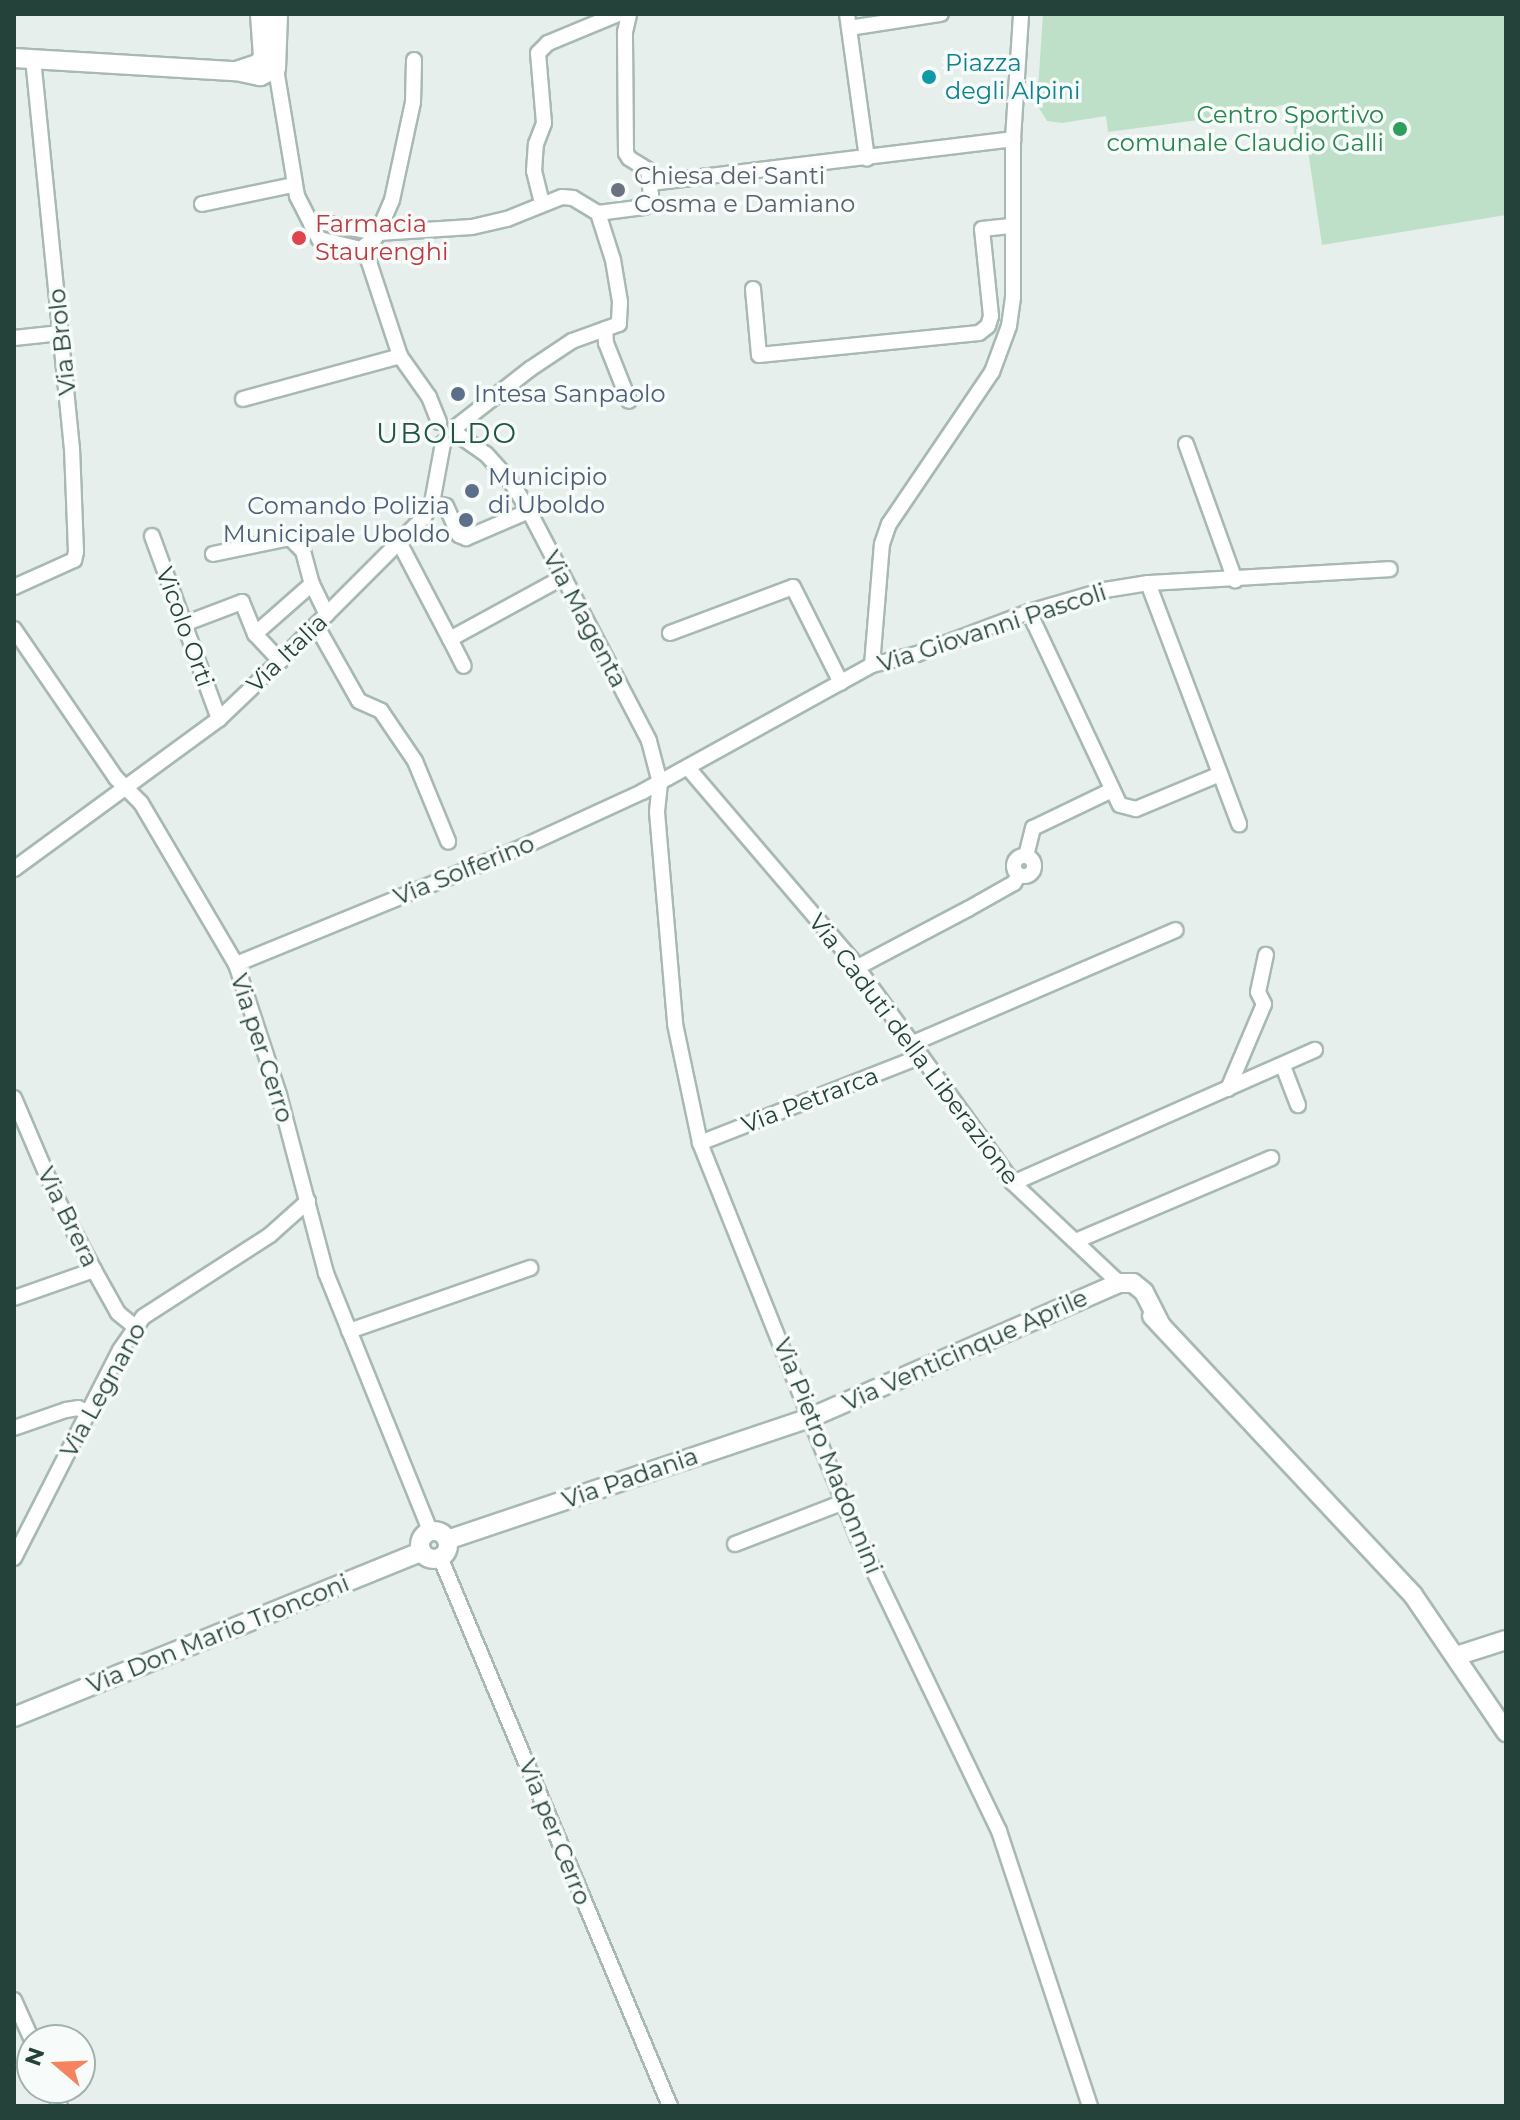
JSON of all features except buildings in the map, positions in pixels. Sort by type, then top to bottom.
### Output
[{"type":"street","points":[[236,71],[262,61],[264,47],[260,14]]},
{"type":"street","points":[[278,14],[276,69],[293,185],[323,242],[361,249],[368,259],[400,356],[429,397],[439,422],[434,432],[443,443],[432,503],[446,506],[459,535],[466,538],[529,511]]},
{"type":"street","points":[[542,203],[534,171],[536,144],[544,123],[538,53],[548,43],[587,20],[618,14]]},
{"type":"street","points":[[598,213],[644,207],[648,203],[651,183],[646,167],[626,153],[625,32],[629,14]]},
{"type":"street","points":[[867,159],[848,21],[941,14]]},
{"type":"street","points":[[872,665],[882,544],[899,506],[978,396],[1001,351],[1013,297],[1013,139],[1021,14]]},
{"type":"street","points":[[264,47],[276,69]]},
{"type":"street","points":[[24,59],[236,71],[260,76],[276,69]]},
{"type":"street","name":"Via Brolo","points":[[14,587],[74,560],[76,552],[72,449],[61,333],[24,59]]},
{"type":"street","points":[[361,249],[378,233],[402,166],[413,102],[414,60]]},
{"type":"street","points":[[651,183],[1013,139]]},
{"type":"street","points":[[202,204],[293,185]]},
{"type":"street","points":[[311,224],[319,222],[378,233],[472,227],[507,219],[542,203],[568,197],[598,213],[604,223],[620,302],[619,324],[572,341],[530,369],[456,430],[453,441],[443,443]]},
{"type":"street","points":[[753,289],[759,355],[979,333],[988,326],[991,316],[982,229],[1013,226]]},
{"type":"street","points":[[605,329],[606,343],[629,401]]},
{"type":"street","points":[[14,338],[61,333]]},
{"type":"street","points":[[243,399],[400,356]]},
{"type":"street","points":[[439,422],[446,421],[456,430]]},
{"type":"street","name":"Via Magenta","points":[[456,430],[486,454],[511,482],[529,511],[649,741],[660,783]]},
{"type":"street","points":[[1186,444],[1235,580]]},
{"type":"street","name":"Via Italia","points":[[14,869],[219,719],[424,517],[432,503]]},
{"type":"street","name":"Vicolo Orti","points":[[152,536],[219,719]]},
{"type":"street","points":[[213,554],[290,538],[303,551],[321,620],[359,701],[381,711],[415,761],[448,841]]},
{"type":"street","points":[[399,542],[464,666]]},
{"type":"street","name":"Via Giovanni Pascoli","points":[[689,769],[872,665],[917,654],[1029,612],[1105,590],[1148,583],[1390,569]]},
{"type":"street","points":[[450,639],[562,578]]},
{"type":"street","points":[[1148,583],[1239,824]]},
{"type":"street","points":[[255,634],[312,584]]},
{"type":"street","points":[[670,633],[793,587],[841,683]]},
{"type":"street","points":[[184,624],[242,602],[255,634],[280,661]]},
{"type":"street","points":[[1029,612],[1120,805],[1132,810],[1220,774]]},
{"type":"street","name":"Via per Cerro","points":[[14,629],[116,778],[141,803],[236,964],[279,1095],[326,1273],[430,1531]]},
{"type":"street","name":"Via Solferino","points":[[236,964],[516,850],[689,769]]},
{"type":"street","name":"Via Caduti della Liberazione","points":[[689,769],[856,968],[1013,1183],[1078,1240],[1119,1283],[1133,1283],[1144,1292],[1161,1325],[1413,1595],[1506,1732]]},
{"type":"street","name":"Via Pietro Madonnini","points":[[660,783],[657,812],[666,949],[675,1024],[700,1143],[844,1502],[999,1831],[1090,2106]]},
{"type":"street","points":[[856,968],[1014,883],[1019,875],[1014,864],[1018,858],[1026,856],[1033,828],[1112,790]]},
{"type":"street","points":[[911,1044],[1176,930]]},
{"type":"street","points":[[1228,1089],[1264,1004],[1258,992],[1266,955]]},
{"type":"street","points":[[1013,1183],[1315,1050]]},
{"type":"street","name":"Via Petrarca","points":[[700,1143],[920,1057]]},
{"type":"street","points":[[1283,1066],[1298,1105]]},
{"type":"street","name":"Via Brera","points":[[14,1098],[58,1201],[94,1270],[118,1313],[135,1327]]},
{"type":"street","points":[[1078,1240],[1271,1158]]},
{"type":"street","name":"Via Legnano","points":[[14,1558],[87,1412],[135,1327],[155,1306],[270,1235],[308,1201]]},
{"type":"street","points":[[349,1331],[530,1268]]},
{"type":"street","points":[[14,1298],[94,1270]]},
{"type":"street","name":"Via Venticinque Aprile","points":[[812,1417],[1119,1283]]},
{"type":"street","points":[[14,1428],[66,1410],[78,1408],[87,1412]]},
{"type":"street","name":"Via Padania","points":[[444,1549],[812,1417]]},
{"type":"street","points":[[735,1544],[844,1502]]},
{"type":"street","points":[[430,1531],[443,1533],[444,1549],[432,1559],[422,1551],[421,1539],[430,1531]]},
{"type":"street","name":"Via per Cerro","points":[[444,1549],[670,2106]]},
{"type":"street","name":"Via Don Mario Tronconi","points":[[14,1717],[422,1551]]},
{"type":"street","points":[[1456,1656],[1506,1640]]},
{"type":"street","points":[[14,2000],[25,2024]]},
{"type":"green space","name":"Centro Sportivo comunale Claudio Galli","points":[[1043,14],[1506,14],[1506,215],[1322,245],[1306,137],[1295,139],[1290,103],[1251,113],[1108,132],[1106,116],[1062,123],[1047,121],[1037,105]]},
{"type":"place","name":"Piazza degli Alpini","points":[[929,77]]},
{"type":"place","name":"Centro Sportivo comunale Claudio Galli","points":[[1400,129]]},
{"type":"place","name":"Chiesa dei Santi Cosma e Damiano","points":[[618,190]]},
{"type":"place","name":"Farmacia Staurenghi","points":[[299,238]]},
{"type":"place","name":"Intesa Sanpaolo","points":[[458,394]]},
{"type":"place","name":"Municipio di Uboldo","points":[[472,491]]},
{"type":"place","name":"Comando Polizia Municipale Uboldo","points":[[466,520]]},
{"type":"district","name":"UBOLDO","points":[[447,433]]}]
